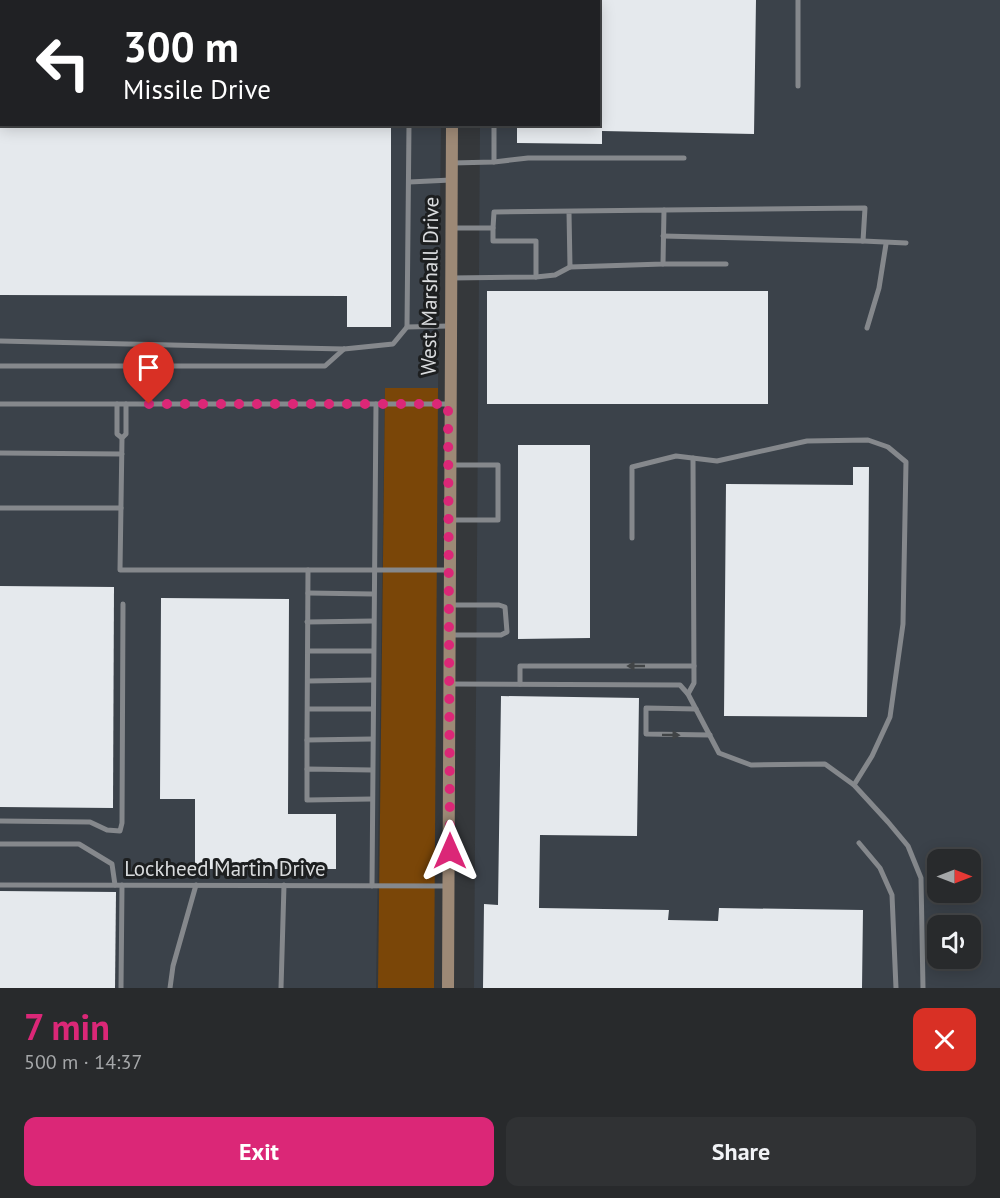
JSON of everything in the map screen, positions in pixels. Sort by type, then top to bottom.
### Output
[{"type":"main road","name":"West Marshall Drive","points":[[448,988],[450,886],[448,404],[452,126]]},
{"type":"lane","points":[[798,0],[798,86]]},
{"type":"lane","points":[[0,341],[344,349],[393,344],[406,327],[409,126]]},
{"type":"lane","points":[[494,126],[494,162]]},
{"type":"lane","points":[[451,163],[528,158],[684,158]]},
{"type":"lane","points":[[409,182],[451,180]]},
{"type":"lane","points":[[536,277],[536,241],[494,241],[494,212],[865,208],[863,241]]},
{"type":"lane","points":[[663,264],[664,210]]},
{"type":"lane","points":[[569,212],[570,267]]},
{"type":"lane","points":[[450,228],[494,228]]},
{"type":"lane","points":[[663,237],[906,243]]},
{"type":"lane","points":[[867,328],[879,288],[886,244]]},
{"type":"lane","points":[[450,278],[536,277],[555,275],[570,267],[726,264]]},
{"type":"lane","points":[[406,327],[449,326]]},
{"type":"lane","points":[[0,366],[325,366],[344,349]]},
{"type":"lane","points":[[0,404],[448,404]]},
{"type":"lane","points":[[117,404],[117,434],[122,438]]},
{"type":"lane","points":[[126,404],[126,434],[122,438],[120,570],[448,570]]},
{"type":"lane","points":[[372,886],[372,651],[376,404]]},
{"type":"lane","points":[[632,538],[632,467],[676,456],[717,461],[807,441],[868,440],[888,447],[906,462],[903,624],[890,717],[872,756],[854,785]]},
{"type":"lane","points":[[0,453],[122,454]]},
{"type":"lane","points":[[688,694],[694,683],[693,458]]},
{"type":"lane","points":[[449,465],[498,465],[498,520],[449,520]]},
{"type":"lane","points":[[0,508],[121,508]]},
{"type":"lane","points":[[308,570],[307,800],[372,799]]},
{"type":"lane","points":[[308,593],[373,594]]},
{"type":"lane","points":[[0,821],[90,822],[107,830],[120,831],[122,823],[123,604]]},
{"type":"lane","points":[[449,605],[505,607],[507,632],[501,635],[449,635]]},
{"type":"lane","points":[[308,622],[373,621]]},
{"type":"lane","points":[[308,651],[372,651]]},
{"type":"lane","points":[[520,684],[520,666],[694,666]]},
{"type":"lane","points":[[308,681],[372,680]]},
{"type":"lane","points":[[449,684],[680,685],[688,694],[719,753],[751,765],[825,764],[854,785],[908,846],[921,878],[923,988]]},
{"type":"lane","points":[[696,709],[646,708],[646,734],[710,735]]},
{"type":"lane","points":[[308,709],[372,709]]},
{"type":"lane","points":[[308,740],[372,740]]},
{"type":"lane","points":[[307,770],[372,770]]},
{"type":"lane","points":[[859,843],[880,868],[892,895],[896,988]]},
{"type":"lane","points":[[0,844],[79,844],[112,864],[115,885]]},
{"type":"lane","name":"Lockheed Martin Drive","points":[[0,885],[450,886]]},
{"type":"lane","points":[[121,988],[122,885]]},
{"type":"lane","points":[[170,988],[173,966],[196,885]]},
{"type":"lane","points":[[281,988],[284,885]]},
{"type":"shaded area","points":[[600,0],[1000,0],[1000,988],[474,988],[480,126],[600,126]]},
{"type":"shaded area","points":[[0,126],[441,126],[438,388],[385,388],[376,988],[0,988]]},
{"type":"shaded area","points":[[385,388],[438,388],[434,988],[378,988]]},
{"type":"building","points":[[600,0],[756,0],[754,134],[602,131],[602,144],[517,143],[517,126],[600,126]]},
{"type":"building","points":[[0,126],[391,126],[391,327],[347,327],[347,296],[0,295]]},
{"type":"building","points":[[487,291],[768,291],[768,404],[487,404]]},
{"type":"building","points":[[518,445],[590,445],[590,638],[518,639]]},
{"type":"building","points":[[853,467],[869,467],[867,717],[724,716],[726,484],[853,485]]},
{"type":"building","points":[[0,586],[114,587],[113,808],[0,807]]},
{"type":"building","points":[[161,598],[289,599],[288,814],[336,814],[336,869],[195,869],[195,799],[160,799]]},
{"type":"building","points":[[501,696],[639,698],[637,836],[540,835],[539,908],[669,910],[668,920],[718,921],[719,908],[863,910],[862,988],[483,988],[484,904],[498,905]]},
{"type":"building","points":[[0,891],[116,892],[115,988],[0,988]]},
{"type":"route","points":[[149,404],[448,404],[450,851]]}]
